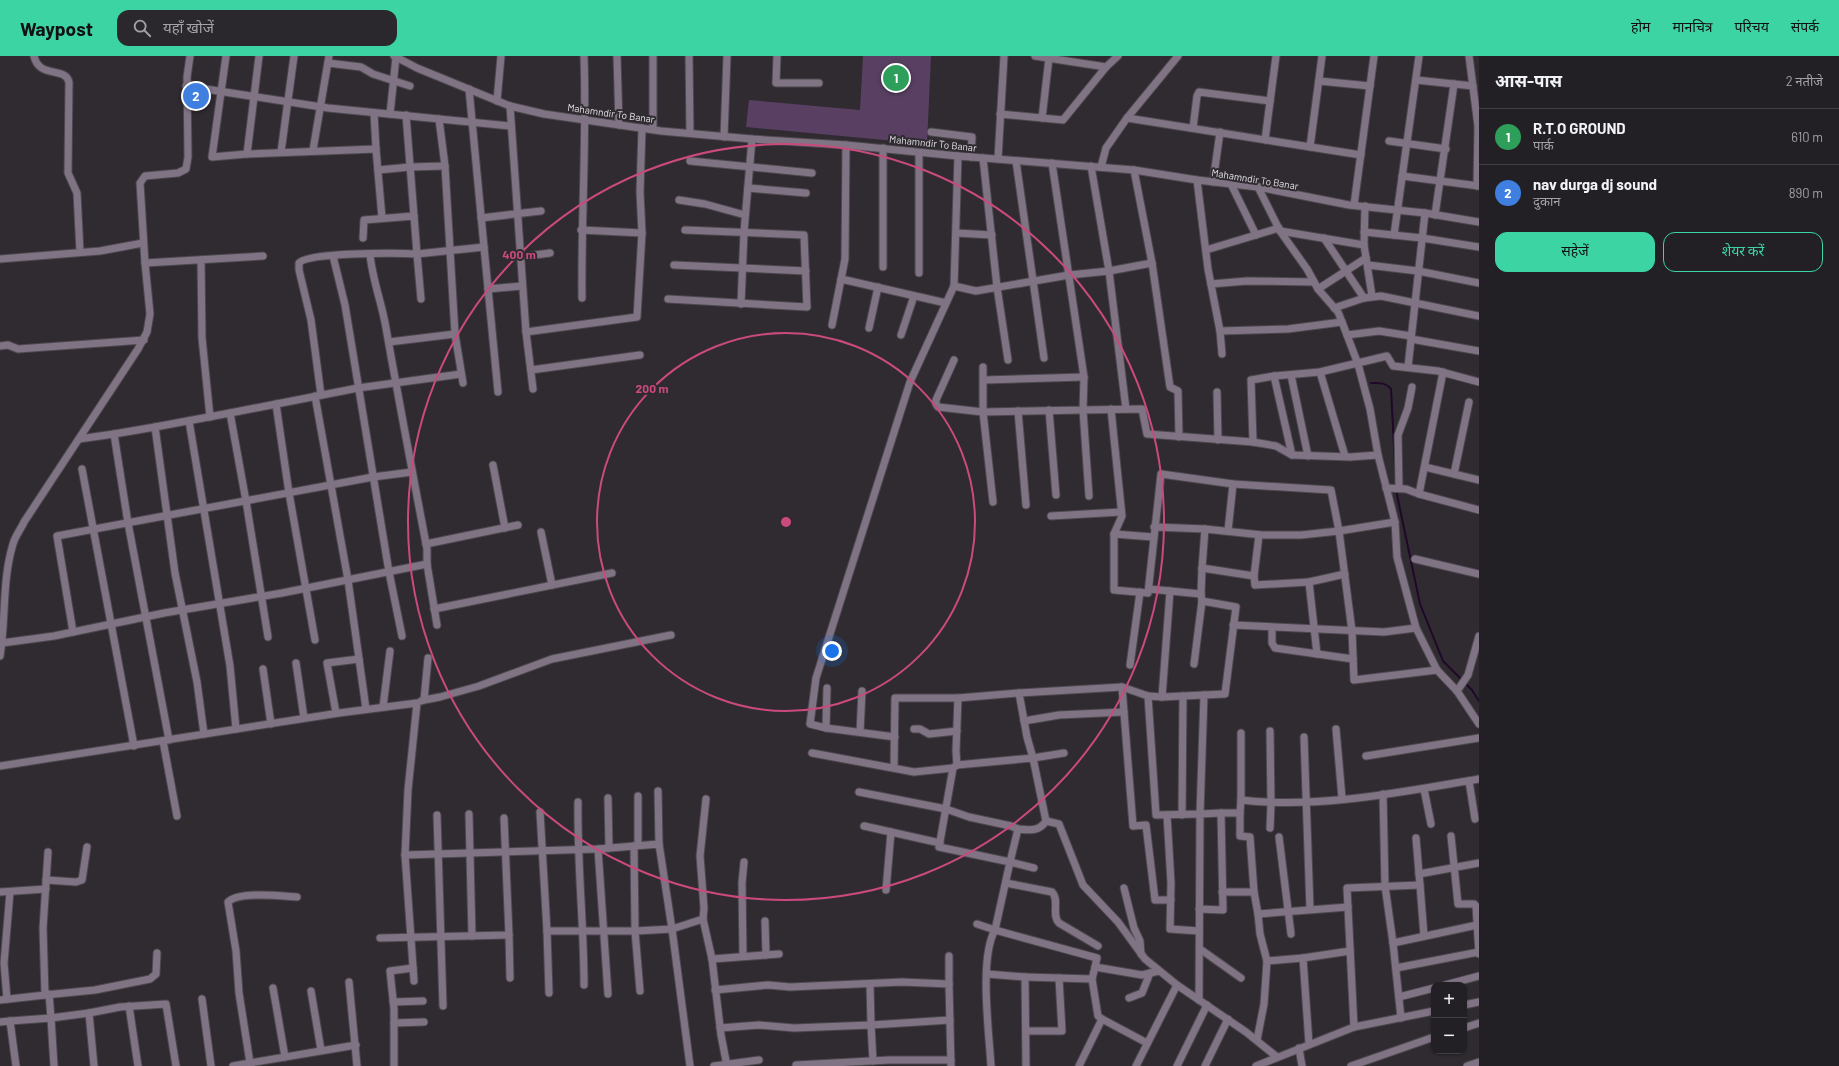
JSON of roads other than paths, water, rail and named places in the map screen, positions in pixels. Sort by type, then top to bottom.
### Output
[{"type":"street","points":[[34,56],[36,62],[42,69],[64,75],[69,82],[68,173],[77,192],[80,252]]},
{"type":"street","points":[[0,656],[8,564],[14,542],[24,522],[144,340],[150,314],[144,263],[141,180],[145,176],[182,172],[187,164],[186,86],[190,56]]},
{"type":"street","points":[[226,56],[212,157],[313,150],[376,149]]},
{"type":"street","points":[[247,154],[253,97],[260,56]]},
{"type":"street","points":[[281,152],[286,102],[294,56]]},
{"type":"street","points":[[497,101],[501,56]]},
{"type":"street","points":[[582,298],[581,230],[586,120],[584,56]]},
{"type":"street","points":[[617,56],[619,125]]},
{"type":"street","points":[[653,56],[653,130]]},
{"type":"street","points":[[689,56],[690,133]]},
{"type":"street","points":[[724,137],[726,56]]},
{"type":"street","points":[[777,56],[776,82],[819,83]]},
{"type":"street","points":[[998,159],[1004,56]]},
{"type":"street","points":[[1035,56],[1106,67]]},
{"type":"street","points":[[1000,114],[1063,120],[1106,67],[1118,56]]},
{"type":"street","points":[[1101,167],[1106,148],[1127,118],[1178,56]]},
{"type":"street","points":[[1265,140],[1276,56]]},
{"type":"street","points":[[1310,147],[1322,56]]},
{"type":"street","points":[[1354,205],[1374,56]]},
{"type":"street","points":[[1394,235],[1419,56]]},
{"type":"street","points":[[1402,176],[1478,186],[1478,126],[1469,56]]},
{"type":"street","points":[[390,114],[395,57]]},
{"type":"street","name":"Mahamndir To Banar","points":[[395,57],[510,106],[544,114],[653,130],[724,137],[846,145],[919,153],[1134,170],[1197,180],[1258,187],[1354,205],[1425,213],[1479,222]]},
{"type":"street","points":[[1042,118],[1049,58]]},
{"type":"street","points":[[313,150],[328,59],[361,67],[373,74],[410,86]]},
{"type":"street","points":[[1416,80],[1473,86]]},
{"type":"street","points":[[1319,81],[1370,86]]},
{"type":"street","points":[[1435,215],[1446,149],[1454,84]]},
{"type":"street","points":[[186,86],[320,107],[511,126]]},
{"type":"street","points":[[469,89],[498,392]]},
{"type":"street","points":[[1193,128],[1197,96],[1202,91],[1270,101]]},
{"type":"street","points":[[510,106],[522,286],[533,389]]},
{"type":"street","points":[[374,112],[382,218]]},
{"type":"street","points":[[406,116],[421,299]]},
{"type":"street","points":[[1127,118],[1361,155]]},
{"type":"street","points":[[439,119],[445,166],[455,334],[462,383]]},
{"type":"street","points":[[526,332],[637,317],[642,233],[640,192],[642,128]]},
{"type":"street","points":[[931,132],[972,136],[970,157]]},
{"type":"street","points":[[1213,182],[1220,132]]},
{"type":"street","points":[[741,304],[745,215],[752,139]]},
{"type":"street","points":[[1389,141],[1446,149]]},
{"type":"street","points":[[832,325],[844,259],[846,145]]},
{"type":"street","points":[[883,148],[883,267]]},
{"type":"street","points":[[919,153],[919,274]]},
{"type":"street","points":[[895,737],[826,728],[810,724],[816,678],[910,382],[954,286],[958,156]]},
{"type":"street","points":[[983,158],[1008,360]]},
{"type":"street","points":[[690,161],[750,166],[812,174]]},
{"type":"street","points":[[1016,161],[1044,358]]},
{"type":"street","points":[[1052,163],[1084,377],[1083,410],[1089,496]]},
{"type":"street","points":[[378,170],[445,166]]},
{"type":"street","points":[[1091,166],[1109,271],[1126,409]]},
{"type":"street","points":[[1134,170],[1152,263],[1170,387],[1178,391],[1179,437]]},
{"type":"street","points":[[1197,180],[1211,284],[1220,331],[1222,354]]},
{"type":"street","points":[[1231,184],[1256,235]]},
{"type":"street","points":[[1258,187],[1280,230],[1307,269],[1318,289],[1334,308],[1342,322],[1358,364],[1370,409],[1378,455],[1395,522],[1397,556],[1416,628],[1437,670],[1459,688],[1479,723]]},
{"type":"street","points":[[748,188],[806,193]]},
{"type":"street","points":[[679,200],[705,204],[745,215]]},
{"type":"street","points":[[1365,206],[1364,245],[1372,296]]},
{"type":"street","points":[[481,218],[542,211]]},
{"type":"street","points":[[1408,367],[1425,213]]},
{"type":"street","points":[[363,238],[364,220],[414,216]]},
{"type":"street","points":[[581,230],[642,233]]},
{"type":"street","points":[[668,299],[807,307],[804,235],[685,230]]},
{"type":"street","points":[[1206,250],[1256,235],[1280,230],[1364,245]]},
{"type":"street","points":[[1364,232],[1422,238],[1479,247]]},
{"type":"street","points":[[956,233],[992,235]]},
{"type":"street","points":[[1324,238],[1364,298]]},
{"type":"street","points":[[0,259],[80,252],[143,243]]},
{"type":"street","points":[[366,709],[348,580],[331,486],[318,396],[311,320],[299,266],[302,260],[306,258],[370,254],[417,254],[484,247]]},
{"type":"street","points":[[520,257],[550,253]]},
{"type":"street","points":[[370,254],[371,264],[382,305],[426,544],[427,564],[437,625]]},
{"type":"street","points":[[144,263],[263,256]]},
{"type":"street","points":[[333,256],[345,305],[389,572],[402,636]]},
{"type":"street","points":[[201,260],[202,338],[210,417]]},
{"type":"street","points":[[1318,289],[1346,270],[1367,261],[1479,283]]},
{"type":"street","points":[[954,286],[976,291],[1069,274],[1109,271],[1152,263]]},
{"type":"street","points":[[674,265],[806,271]]},
{"type":"street","points":[[841,279],[946,303]]},
{"type":"street","points":[[1211,284],[1248,281],[1314,282]]},
{"type":"street","points":[[488,289],[522,286]]},
{"type":"street","points":[[869,328],[878,287]]},
{"type":"street","points":[[901,335],[914,296]]},
{"type":"street","points":[[1334,308],[1372,296],[1387,296],[1479,316]]},
{"type":"street","points":[[1220,331],[1288,329],[1342,322]]},
{"type":"street","points":[[1347,335],[1379,331],[1479,351]]},
{"type":"street","points":[[389,342],[455,334]]},
{"type":"street","points":[[0,346],[8,345],[18,349],[144,340]]},
{"type":"street","points":[[531,370],[640,355]]},
{"type":"street","points":[[1253,442],[1251,380],[1274,376],[1320,372],[1387,356],[1393,366],[1443,372],[1479,382]]},
{"type":"street","points":[[954,360],[936,404],[943,409],[983,412],[1142,409],[1148,434],[1253,442],[1276,446],[1292,455],[1378,455]]},
{"type":"street","points":[[983,367],[983,412],[993,502]]},
{"type":"street","points":[[1320,372],[1345,456]]},
{"type":"street","points":[[1419,494],[1443,372]]},
{"type":"street","points":[[79,440],[189,421],[358,388],[461,374]]},
{"type":"street","points":[[1290,375],[1308,456]]},
{"type":"street","points":[[1274,376],[1292,455]]},
{"type":"street","points":[[984,380],[1084,377]]},
{"type":"street","points":[[1399,487],[1398,435],[1408,408],[1412,387]]},
{"type":"street","points":[[1217,392],[1218,440]]},
{"type":"street","points":[[1454,474],[1469,402]]},
{"type":"street","points":[[276,404],[288,493],[315,640]]},
{"type":"street","points":[[1049,410],[1056,495]]},
{"type":"street","points":[[1111,410],[1122,516],[1114,534],[1114,590],[1148,593],[1154,527],[1161,474],[1233,484],[1331,490],[1339,531],[1352,631],[1354,680],[1437,670]]},
{"type":"street","points":[[1018,411],[1026,504]]},
{"type":"street","points":[[230,413],[268,638]]},
{"type":"street","points":[[189,421],[230,666],[236,729]]},
{"type":"street","points":[[155,427],[182,610],[196,682],[204,734]]},
{"type":"street","points":[[114,434],[128,523],[146,617],[177,816]]},
{"type":"street","points":[[493,465],[505,528]]},
{"type":"street","points":[[1425,467],[1479,480]]},
{"type":"street","points":[[82,469],[134,746]]},
{"type":"street","points":[[73,632],[57,536],[373,477],[412,472]]},
{"type":"street","points":[[1228,532],[1233,484]]},
{"type":"street","points":[[1386,488],[1399,487],[1419,494],[1479,510]]},
{"type":"street","points":[[1051,516],[1121,512]]},
{"type":"street","points":[[1154,527],[1205,529],[1258,535],[1301,535],[1339,531],[1395,522]]},
{"type":"street","points":[[426,544],[518,525]]},
{"type":"street","points":[[1194,664],[1202,598],[1202,568],[1205,529]]},
{"type":"street","points":[[541,532],[552,585]]},
{"type":"street","points":[[1114,534],[1153,537]]},
{"type":"street","points":[[1258,535],[1254,576],[1255,585],[1309,582],[1345,574]]},
{"type":"street","points":[[1415,559],[1479,574]]},
{"type":"street","points":[[2,643],[73,632],[427,564]]},
{"type":"street","points":[[1202,568],[1254,576]]},
{"type":"street","points":[[434,609],[612,573]]},
{"type":"street","points":[[1309,582],[1317,654]]},
{"type":"street","points":[[894,767],[895,698],[958,698],[1122,687],[1148,696],[1162,697],[1225,694],[1236,608],[1202,598],[1170,591],[1148,589]]},
{"type":"street","points":[[1162,697],[1170,591]]},
{"type":"street","points":[[1130,665],[1140,592]]},
{"type":"street","points":[[1233,625],[1384,632],[1416,628]]},
{"type":"street","points":[[1272,628],[1272,643],[1275,648],[1354,659]]},
{"type":"street","points":[[0,766],[336,713],[417,703],[479,686],[552,659],[671,635]]},
{"type":"street","points":[[1459,688],[1468,675],[1479,636]]},
{"type":"street","points":[[383,707],[390,651]]},
{"type":"street","points":[[424,700],[428,658]]},
{"type":"street","points":[[336,713],[327,663],[359,659]]},
{"type":"street","points":[[296,664],[304,718]]},
{"type":"street","points":[[263,669],[271,724]]},
{"type":"street","points":[[1122,687],[1133,826],[1146,825],[1155,900],[1171,900]]},
{"type":"street","points":[[826,728],[827,688]]},
{"type":"street","points":[[860,732],[862,691]]},
{"type":"street","points":[[1019,693],[1046,822]]},
{"type":"street","points":[[1199,1000],[1200,814],[1204,695]]},
{"type":"street","points":[[1148,696],[1156,815],[1240,813]]},
{"type":"street","points":[[1182,815],[1183,696]]},
{"type":"street","points":[[958,698],[955,767],[939,847],[1034,868]]},
{"type":"street","points":[[414,981],[405,855],[408,790],[417,703]]},
{"type":"street","points":[[1024,721],[1059,715],[1124,712]]},
{"type":"street","points":[[914,729],[922,730],[929,734],[957,731]]},
{"type":"street","points":[[1336,729],[1342,798]]},
{"type":"street","points":[[1270,731],[1272,804],[1270,828]]},
{"type":"street","points":[[1241,733],[1240,836],[1250,837],[1254,892],[1260,934],[1267,961],[1264,1004],[1257,1040]]},
{"type":"street","points":[[1304,736],[1310,909]]},
{"type":"street","points":[[1366,756],[1479,738]]},
{"type":"street","points":[[812,754],[894,767],[914,772],[1064,753]]},
{"type":"street","points":[[1241,800],[1272,804],[1306,803],[1424,789],[1479,779]]},
{"type":"street","points":[[1469,781],[1475,818]]},
{"type":"street","points":[[1424,789],[1431,824]]},
{"type":"street","points":[[658,790],[659,844],[690,1066]]},
{"type":"street","points":[[859,792],[946,809],[969,817],[1011,826],[1018,830],[1034,830],[1043,826],[1046,822]]},
{"type":"street","points":[[1383,794],[1385,886],[1393,942],[1401,1018]]},
{"type":"street","points":[[638,796],[635,932],[640,991]]},
{"type":"street","points":[[608,798],[609,848]]},
{"type":"street","points":[[706,800],[700,856],[704,908],[703,919],[712,959],[726,1065]]},
{"type":"street","points":[[578,802],[578,849],[584,931],[584,985]]},
{"type":"street","points":[[540,812],[549,993]]},
{"type":"street","points":[[1200,909],[1223,910],[1221,813]]},
{"type":"street","points":[[469,814],[472,936]]},
{"type":"street","points":[[437,815],[443,1006]]},
{"type":"street","points":[[1167,815],[1171,900],[1170,929],[1199,931]]},
{"type":"street","points":[[504,818],[510,978]]},
{"type":"street","points":[[1046,822],[1059,824],[1083,885],[1118,922],[1142,954],[1159,971],[1257,1040],[1277,1057]]},
{"type":"street","points":[[864,826],[940,843]]},
{"type":"street","points":[[991,1066],[987,960],[991,938],[995,930],[1018,830]]},
{"type":"street","points":[[886,890],[890,832]]},
{"type":"street","points":[[1396,968],[1479,953],[1475,905],[1458,904],[1453,868],[1451,836]]},
{"type":"street","points":[[1279,837],[1291,934]]},
{"type":"street","points":[[1416,838],[1424,936]]},
{"type":"street","points":[[405,855],[505,850],[598,849],[659,844]]},
{"type":"street","points":[[46,880],[76,882],[82,880],[87,847]]},
{"type":"street","points":[[598,849],[608,994]]},
{"type":"street","points":[[48,852],[44,928],[47,994],[52,1018],[54,1066]]},
{"type":"street","points":[[743,956],[742,899],[744,862]]},
{"type":"street","points":[[1419,874],[1479,863]]},
{"type":"street","points":[[1006,882],[1052,892],[1055,897],[1056,921],[1098,946]]},
{"type":"street","points":[[1354,1027],[1347,888],[1420,885]]},
{"type":"street","points":[[0,892],[46,888]]},
{"type":"street","points":[[1124,888],[1134,928],[1140,941],[1142,954]]},
{"type":"street","points":[[10,892],[4,963],[4,999],[94,990],[150,980],[156,974],[157,953]]},
{"type":"street","points":[[1222,892],[1254,892]]},
{"type":"street","points":[[250,1065],[239,993],[236,951],[228,902],[236,898],[253,895],[297,897]]},
{"type":"street","points":[[1258,914],[1288,910],[1348,907]]},
{"type":"street","points":[[546,931],[635,932],[672,929],[703,919]]},
{"type":"street","points":[[765,921],[766,955]]},
{"type":"street","points":[[977,924],[1097,958],[1092,979],[1098,1016],[1147,1043]]},
{"type":"street","points":[[1393,942],[1477,926]]},
{"type":"street","points":[[380,938],[508,935]]},
{"type":"street","points":[[1200,949],[1241,978]]},
{"type":"street","points":[[1267,961],[1303,958],[1350,951]]},
{"type":"street","points":[[712,959],[779,954]]},
{"type":"street","points":[[796,1065],[873,1061],[951,1063],[949,956]]},
{"type":"street","points":[[1303,958],[1308,1044]]},
{"type":"street","points":[[1095,967],[1142,975],[1159,971]]},
{"type":"street","points":[[394,1066],[394,1023],[390,971],[413,968]]},
{"type":"street","points":[[1129,998],[1142,993],[1150,973]]},
{"type":"street","points":[[987,974],[1092,979]]},
{"type":"street","points":[[1456,982],[1479,976]]},
{"type":"street","points":[[1025,977],[1026,1066]]},
{"type":"street","points":[[1026,1031],[1062,1031],[1059,978]]},
{"type":"street","points":[[349,982],[357,1066]]},
{"type":"street","points":[[715,990],[768,985],[790,987],[902,982],[949,984]]},
{"type":"street","points":[[870,984],[873,1061]]},
{"type":"street","points":[[1136,1066],[1177,984]]},
{"type":"street","points":[[273,988],[285,1057]]},
{"type":"street","points":[[1399,997],[1431,989]]},
{"type":"street","points":[[311,991],[321,1050]]},
{"type":"street","points":[[202,999],[211,1066]]},
{"type":"street","points":[[393,1002],[423,1001]]},
{"type":"street","points":[[1467,1004],[1479,1002]]},
{"type":"street","points":[[0,1022],[52,1018],[129,1006],[166,1004],[176,1066]]},
{"type":"street","points":[[1177,1066],[1207,1005]]},
{"type":"street","points":[[129,1006],[138,1066]]},
{"type":"street","points":[[1256,1066],[1308,1044],[1354,1027],[1431,1012]]},
{"type":"street","points":[[89,1013],[94,1066]]},
{"type":"street","points":[[1079,1066],[1102,1018]]},
{"type":"street","points":[[1205,1066],[1228,1019]]},
{"type":"street","points":[[720,1028],[759,1025],[794,1028],[950,1020]]},
{"type":"street","points":[[10,1021],[16,1066]]},
{"type":"street","points":[[394,1023],[424,1022]]},
{"type":"street","points":[[1467,1027],[1479,1023]]},
{"type":"street","points":[[1351,1066],[1431,1038]]},
{"type":"street","points":[[233,1066],[250,1065],[321,1050],[356,1045]]},
{"type":"street","points":[[1299,1048],[1302,1066]]},
{"type":"street","points":[[714,1066],[759,1060]]},
{"type":"street","points":[[1467,1066],[1479,1062]]},
{"type":"waterway","points":[[1371,383],[1384,384],[1391,389],[1396,485]]},
{"type":"waterway","points":[[1396,490],[1420,604],[1443,661],[1472,690],[1479,701]]},
{"type":"place","name":"R.T.O GROUND","points":[[896,78]]},
{"type":"place","name":"nav durga dj sound","points":[[196,96]]}]
